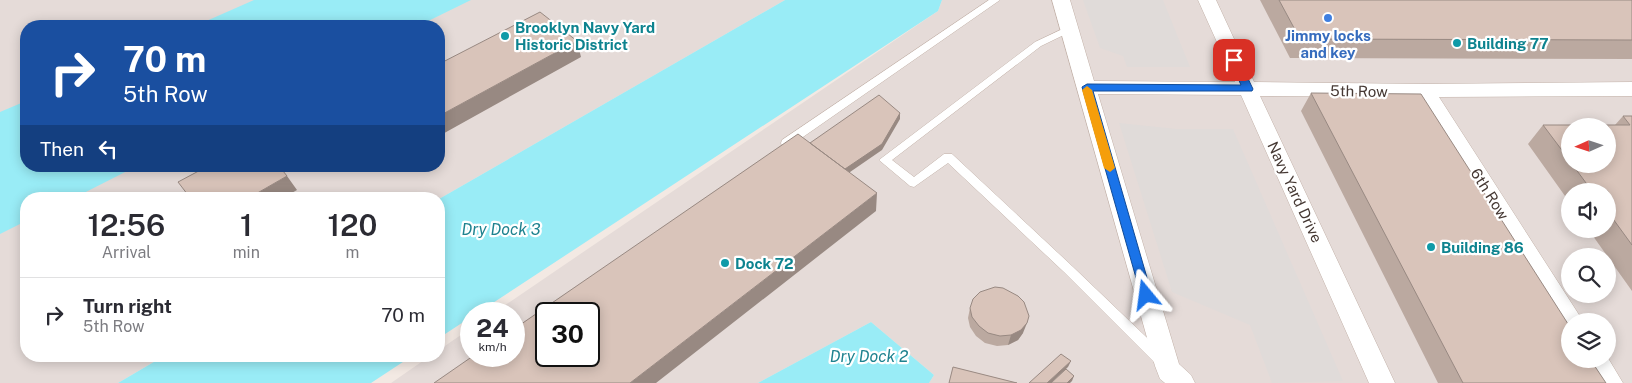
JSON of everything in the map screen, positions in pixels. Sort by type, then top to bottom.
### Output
[{"type":"street","points":[[1061,0],[1166,366],[1168,371],[1182,383]]},
{"type":"street","name":"Navy Yard Drive","points":[[1207,0],[1382,383]]},
{"type":"street","name":"5th Row","points":[[1087,87],[1425,91],[1632,89]]},
{"type":"street","name":"6th Row","points":[[1425,91],[1566,313]]},
{"type":"street","points":[[1600,368],[1610,383]]},
{"type":"lane","points":[[775,151],[995,0]]},
{"type":"lane","points":[[1069,29],[1038,44],[884,160],[914,183],[948,157],[1068,269],[1166,366]]},
{"type":"shaded area","points":[[0,0],[785,0],[445,196],[445,192],[20,192],[20,362],[154,362],[118,383],[0,383]]},
{"type":"shaded area","points":[[942,0],[1632,0],[1632,383],[929,383],[934,375],[871,322],[758,383],[391,383],[421,362],[445,362],[445,346],[460,336],[460,367],[525,367],[525,302],[510,302],[938,11]]},
{"type":"shaded area","points":[[1083,0],[1163,0],[1190,67],[1127,67],[1123,56],[1100,48]]},
{"type":"shaded area","points":[[1119,123],[1177,129],[1233,129],[1343,381],[1272,383],[1250,325],[1172,292]]},
{"type":"water","points":[[254,0],[471,0],[430,20],[209,20]]},
{"type":"water","name":"Dry Dock 3","points":[[785,0],[942,0],[938,11],[494,302],[460,302],[460,324],[445,334],[445,196]]},
{"type":"water","points":[[20,104],[20,172],[125,172],[86,192],[20,192],[20,224],[0,234],[0,112]]},
{"type":"water","name":"Dry Dock 2","points":[[871,322],[934,375],[929,383],[758,383]]},
{"type":"water","points":[[154,362],[403,362],[371,383],[118,383]]},
{"type":"building","name":"Building 77","points":[[1279,0],[1632,0],[1632,40],[1300,39]]},
{"type":"building","points":[[540,12],[577,41],[445,113],[445,61]]},
{"type":"building","name":"Building 86","points":[[1311,93],[1421,94],[1561,313],[1561,368],[1596,368],[1606,383],[1463,383]]},
{"type":"building","points":[[879,95],[900,113],[882,144],[845,169],[810,143]]},
{"type":"building","points":[[1623,116],[1632,116],[1632,245],[1616,223],[1616,183],[1586,183],[1579,173],[1616,173],[1616,125],[1630,125]]},
{"type":"building","points":[[1543,125],[1561,125],[1561,149]]},
{"type":"building","name":"Dock 72","points":[[798,134],[877,193],[630,383],[434,383],[460,365],[460,367],[525,367],[525,321],[535,315],[535,367],[600,367],[600,302],[553,302]]},
{"type":"building","points":[[197,172],[284,172],[287,176],[259,192],[186,192],[178,182]]},
{"type":"building","points":[[995,287],[1003,288],[1018,296],[1024,302],[1029,316],[1027,323],[1021,330],[1011,335],[1000,336],[988,333],[972,317],[970,308],[973,299],[980,292]]},
{"type":"building","points":[[1061,354],[1071,361],[1047,383],[1029,383]]},
{"type":"building","points":[[953,367],[1017,383],[949,383]]},
{"type":"building","points":[[1066,369],[1074,376],[1067,383],[1051,383]]},
{"type":"slow traffic","points":[[1087,90],[1110,168]]},
{"type":"place","name":"Jimmy locks and key","points":[[1328,18]]},
{"type":"place","name":"Brooklyn Navy Yard Historic District","points":[[505,36]]},
{"type":"place","name":"Building 77","points":[[1457,43]]},
{"type":"place","name":"Building 86","points":[[1431,247]]},
{"type":"place","name":"Dock 72","points":[[725,263]]},
{"type":"route","points":[[1146,295],[1087,87],[1248,89],[1234,60]]}]
